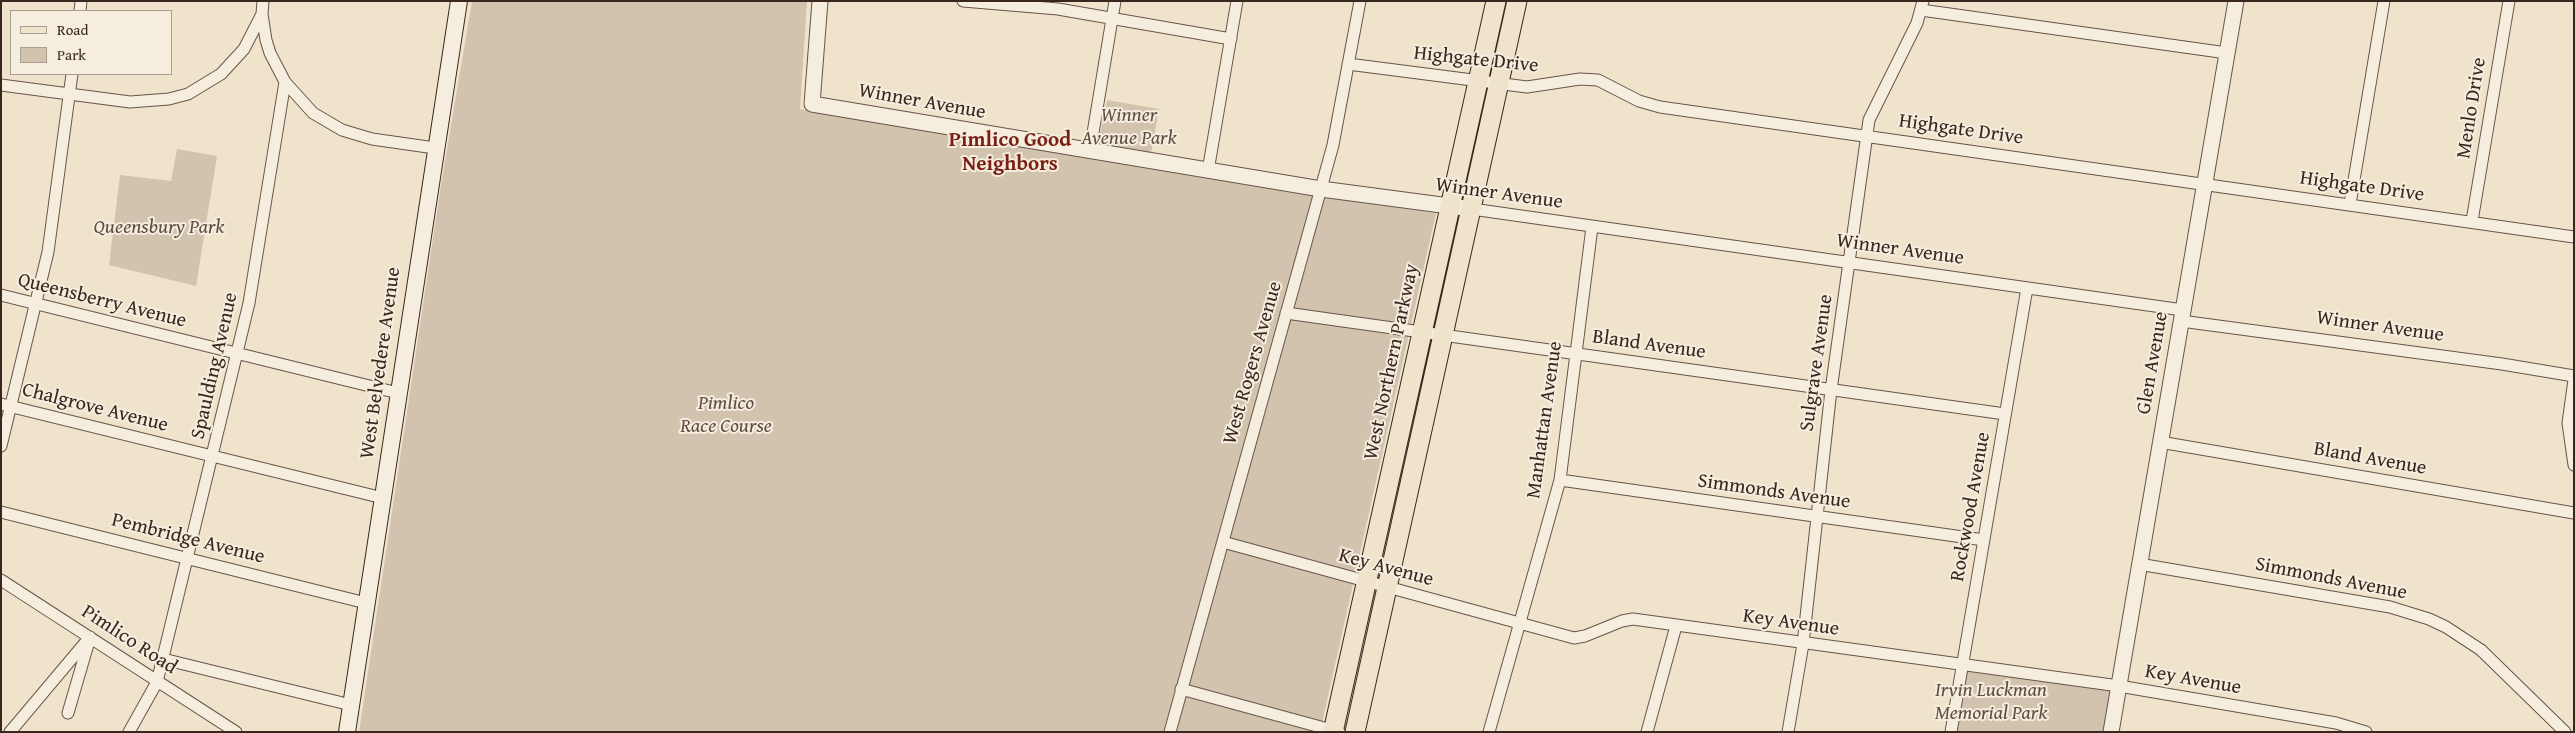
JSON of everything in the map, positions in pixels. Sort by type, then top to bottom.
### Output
[{"type":"main road","name":"West Belvedere Avenue","points":[[347,732],[459,1]]},
{"type":"main road","name":"West Northern Parkway","points":[[1336,731],[1449,207],[1496,1]]},
{"type":"main road","points":[[1355,732],[1517,1]]},
{"type":"street","points":[[263,1],[262,14],[270,53],[285,82],[314,113],[342,130],[372,139],[435,148]]},
{"type":"street","name":"Winner Avenue","points":[[820,1],[812,104],[1321,189],[2027,288],[2182,315],[2502,364],[2574,378]]},
{"type":"street","points":[[963,1],[1058,9],[1231,39]]},
{"type":"street","points":[[1090,151],[1116,1]]},
{"type":"street","points":[[1208,171],[1237,1]]},
{"type":"street","name":"West Rogers Avenue","points":[[1170,732],[1321,189],[1339,118],[1360,1]]},
{"type":"street","name":"Glen Avenue","points":[[2111,732],[2203,183],[2236,1]]},
{"type":"street","points":[[2350,204],[2384,1]]},
{"type":"street","name":"Menlo Drive","points":[[2472,222],[2508,1]]},
{"type":"street","points":[[1922,6],[2228,53]]},
{"type":"street","name":"Sulgrave Avenue","points":[[1788,732],[1803,644],[1831,390],[1868,136],[1874,107],[1910,38],[1922,6]]},
{"type":"street","points":[[1,85],[130,102],[151,102],[188,94],[221,74],[234,62],[252,36],[262,14]]},
{"type":"street","name":"Highgate Drive","points":[[1348,64],[1499,85],[1539,87],[1588,79],[1607,83],[1639,101],[1660,107],[2574,236]]},
{"type":"street","points":[[1,446],[6,405],[37,304],[48,252],[72,75]]},
{"type":"street","name":"Spaulding Avenue","points":[[129,732],[158,682],[238,354],[250,303],[285,82]]},
{"type":"street","name":"Manhattan Avenue","points":[[1489,732],[1560,480],[1574,353],[1592,227]]},
{"type":"street","name":"Rockwood Avenue","points":[[1951,732],[2027,288]]},
{"type":"street","name":"Queensberry Avenue","points":[[1,295],[398,393]]},
{"type":"street","name":"Bland Avenue","points":[[1286,313],[2006,414]]},
{"type":"street","points":[[2574,378],[2568,423],[2574,465]]},
{"type":"street","name":"Chalgrove Avenue","points":[[6,405],[383,498]]},
{"type":"street","name":"Bland Avenue","points":[[2160,442],[2574,513]]},
{"type":"street","name":"Simmonds Avenue","points":[[1560,480],[1984,540]]},
{"type":"street","name":"Pembridge Avenue","points":[[1,512],[366,603]]},
{"type":"street","name":"Key Avenue","points":[[1223,542],[1387,588],[1579,638],[1627,619],[2119,686],[2336,723],[2366,732]]},
{"type":"street","name":"Simmonds Avenue","points":[[2139,564],[2390,606],[2429,619],[2446,627],[2481,650],[2565,732]]},
{"type":"street","name":"Pimlico Road","points":[[1,580],[236,732]]},
{"type":"street","points":[[1647,732],[1676,626]]},
{"type":"street","points":[[68,714],[90,637]]},
{"type":"street","points":[[10,732],[90,637]]},
{"type":"street","points":[[163,659],[351,705]]},
{"type":"street","points":[[1182,689],[1336,731]]},
{"type":"green space","name":"Pimlico Race Course","points":[[472,1],[807,1],[800,109],[1310,195],[1436,213],[1320,732],[359,732],[441,185]]},
{"type":"green space","name":"Winner Avenue Park","points":[[1107,100],[1159,109],[1151,154],[1098,145]]},
{"type":"green space","name":"Queensbury Park","points":[[177,149],[217,156],[196,286],[109,265],[120,175],[171,181]]},
{"type":"green space","name":"Irvin Luckman Memorial Park","points":[[1966,670],[2114,690],[2107,732],[1955,732]]},
{"type":"district","name":"Pimlico Good Neighbors","points":[[1010,153]]}]
